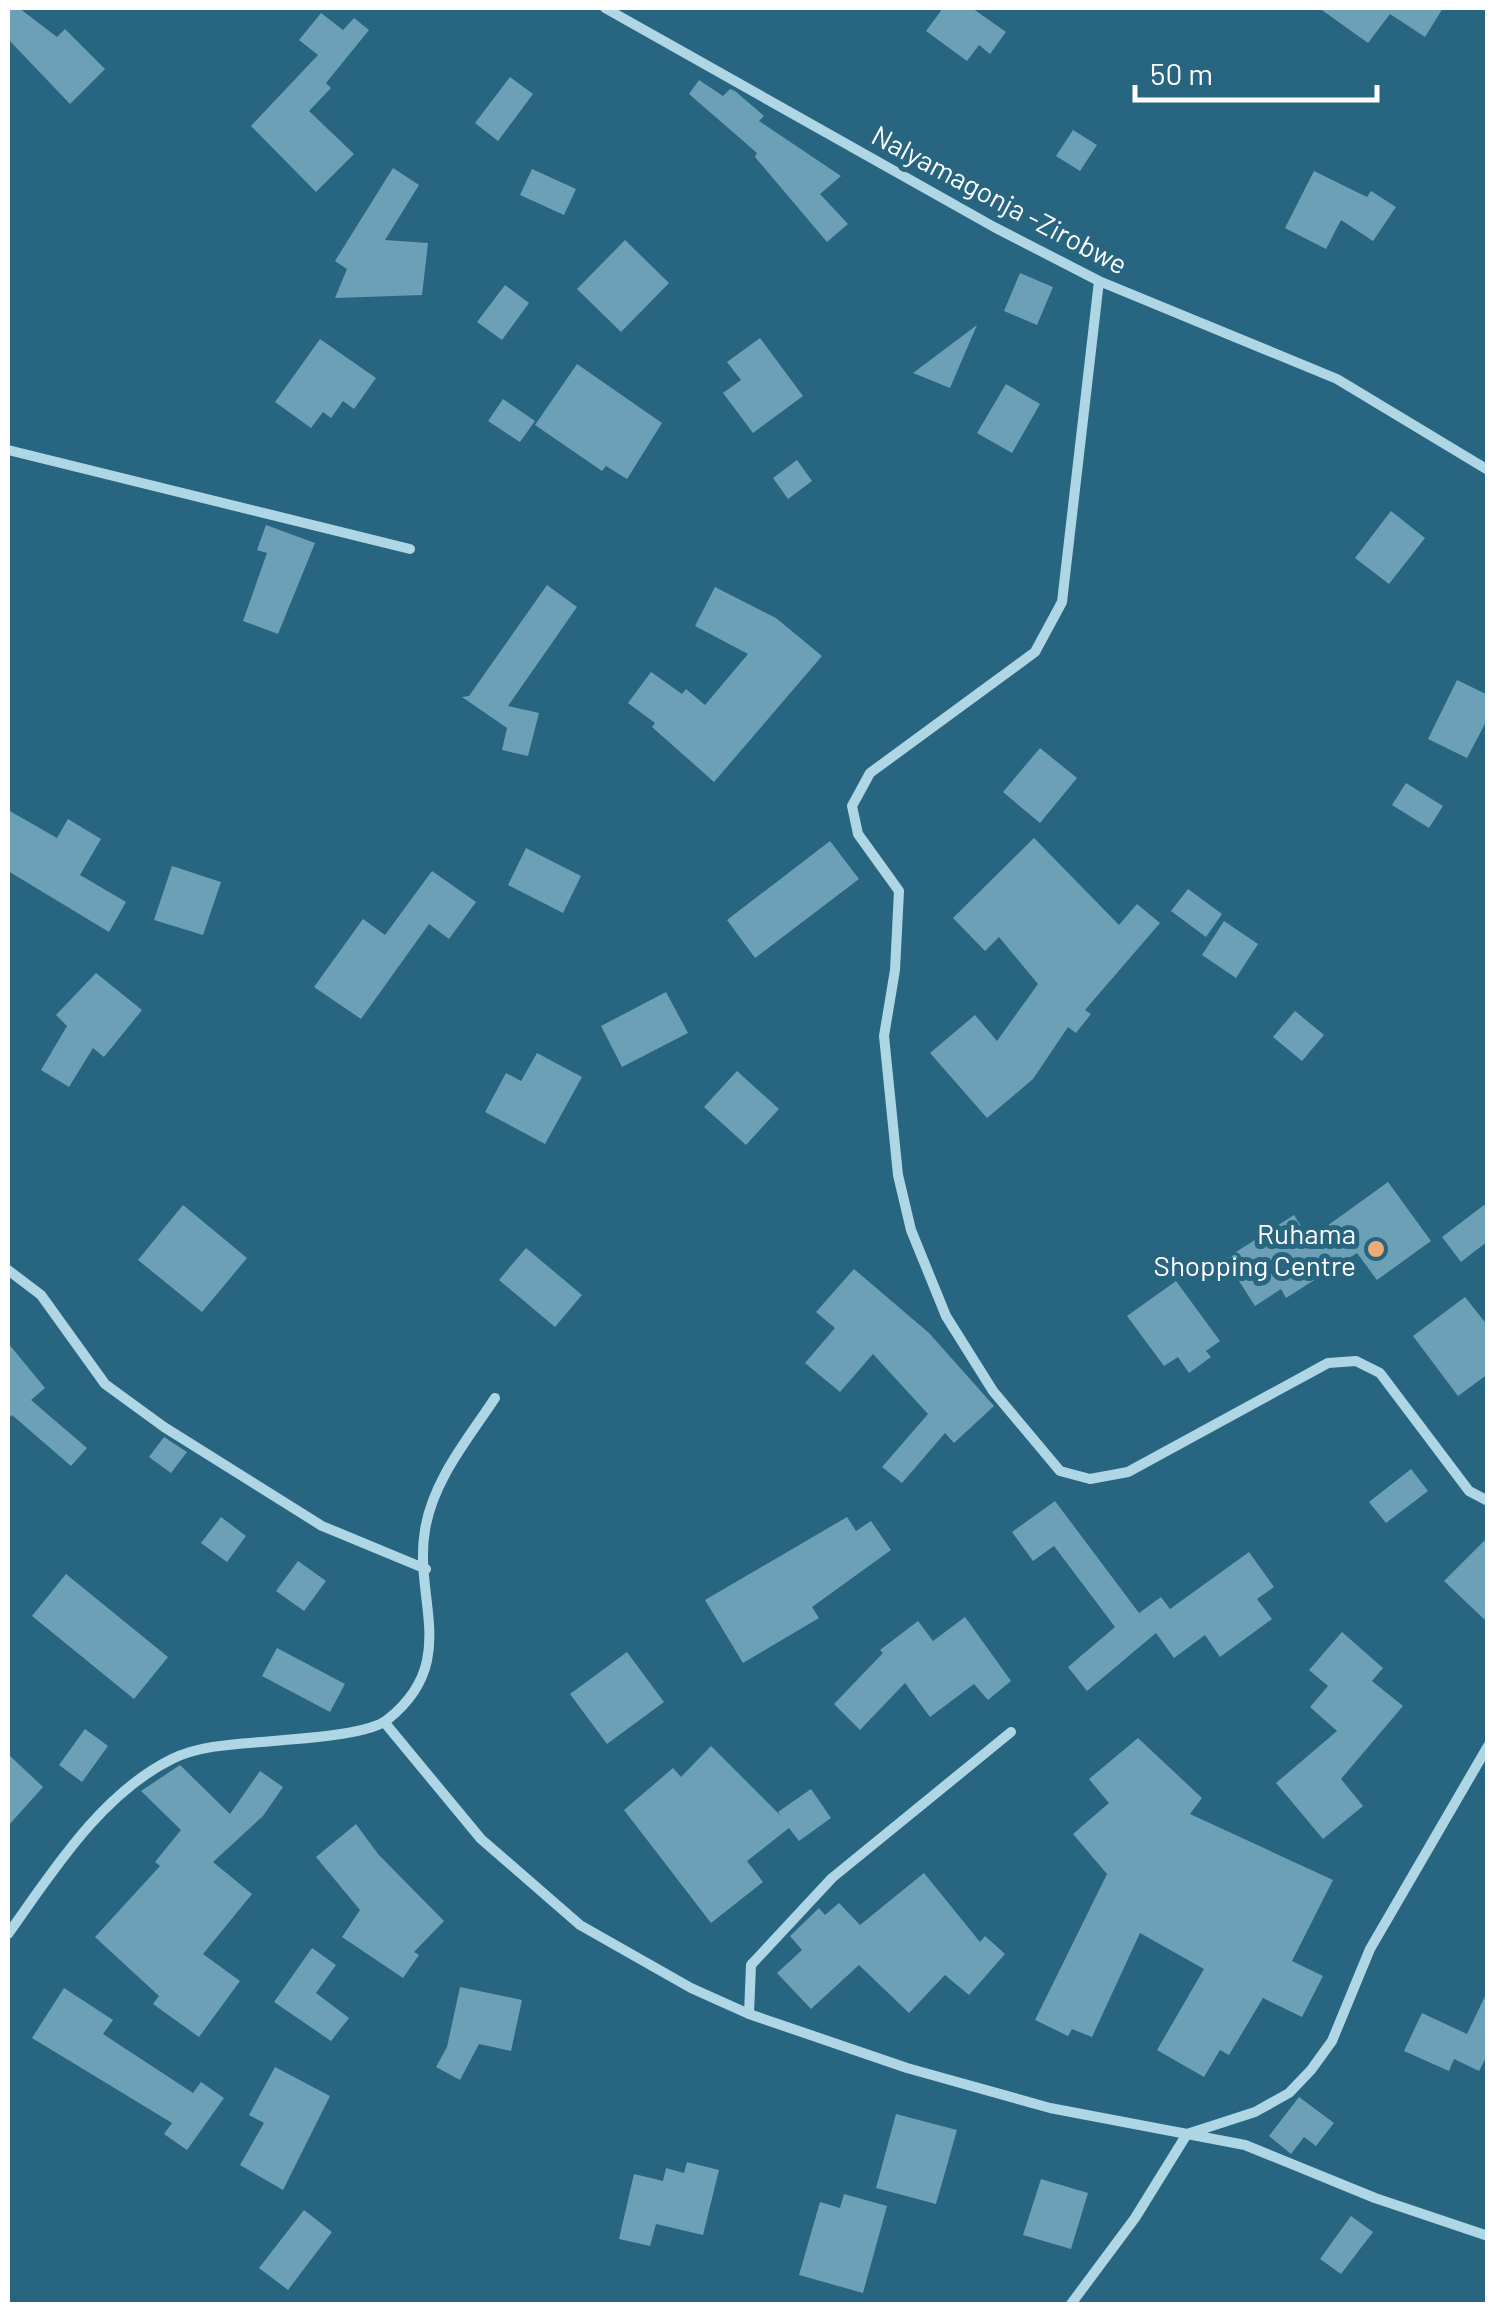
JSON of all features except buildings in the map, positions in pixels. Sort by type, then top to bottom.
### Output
[{"type":"street","name":"Nalyamagonja -Zirobwe","points":[[605,8],[994,228],[1099,281],[1337,379],[1488,470]]},
{"type":"street","points":[[1099,281],[1062,602],[1034,652],[870,773],[852,806],[858,834],[899,891],[895,970],[884,1036],[898,1175],[911,1230],[946,1316],[993,1391],[1060,1471],[1090,1479],[1128,1472],[1328,1363],[1356,1361],[1380,1373],[1459,1478],[1488,1501]]},
{"type":"street","points":[[8,450],[410,549]]},
{"type":"street","points":[[8,1270],[41,1295],[106,1384],[164,1427],[322,1526],[426,1570]]},
{"type":"street","points":[[8,1934],[71,1846],[136,1782],[174,1758],[385,1723],[416,1687],[433,1640],[424,1532],[439,1484],[495,1398]]},
{"type":"street","points":[[385,1723],[481,1839],[580,1925],[691,1988],[750,2014],[907,2068],[1050,2108],[1246,2146],[1375,2198],[1488,2236]]},
{"type":"street","points":[[750,2014],[750,1966],[832,1878],[1011,1732]]},
{"type":"street","points":[[1071,2304],[1135,2218],[1187,2134],[1256,2112],[1289,2093],[1311,2070],[1332,2041],[1370,1949],[1488,1746]]},
{"type":"place","name":"Ruhama Shopping Centre","points":[[1376,1249]]}]
